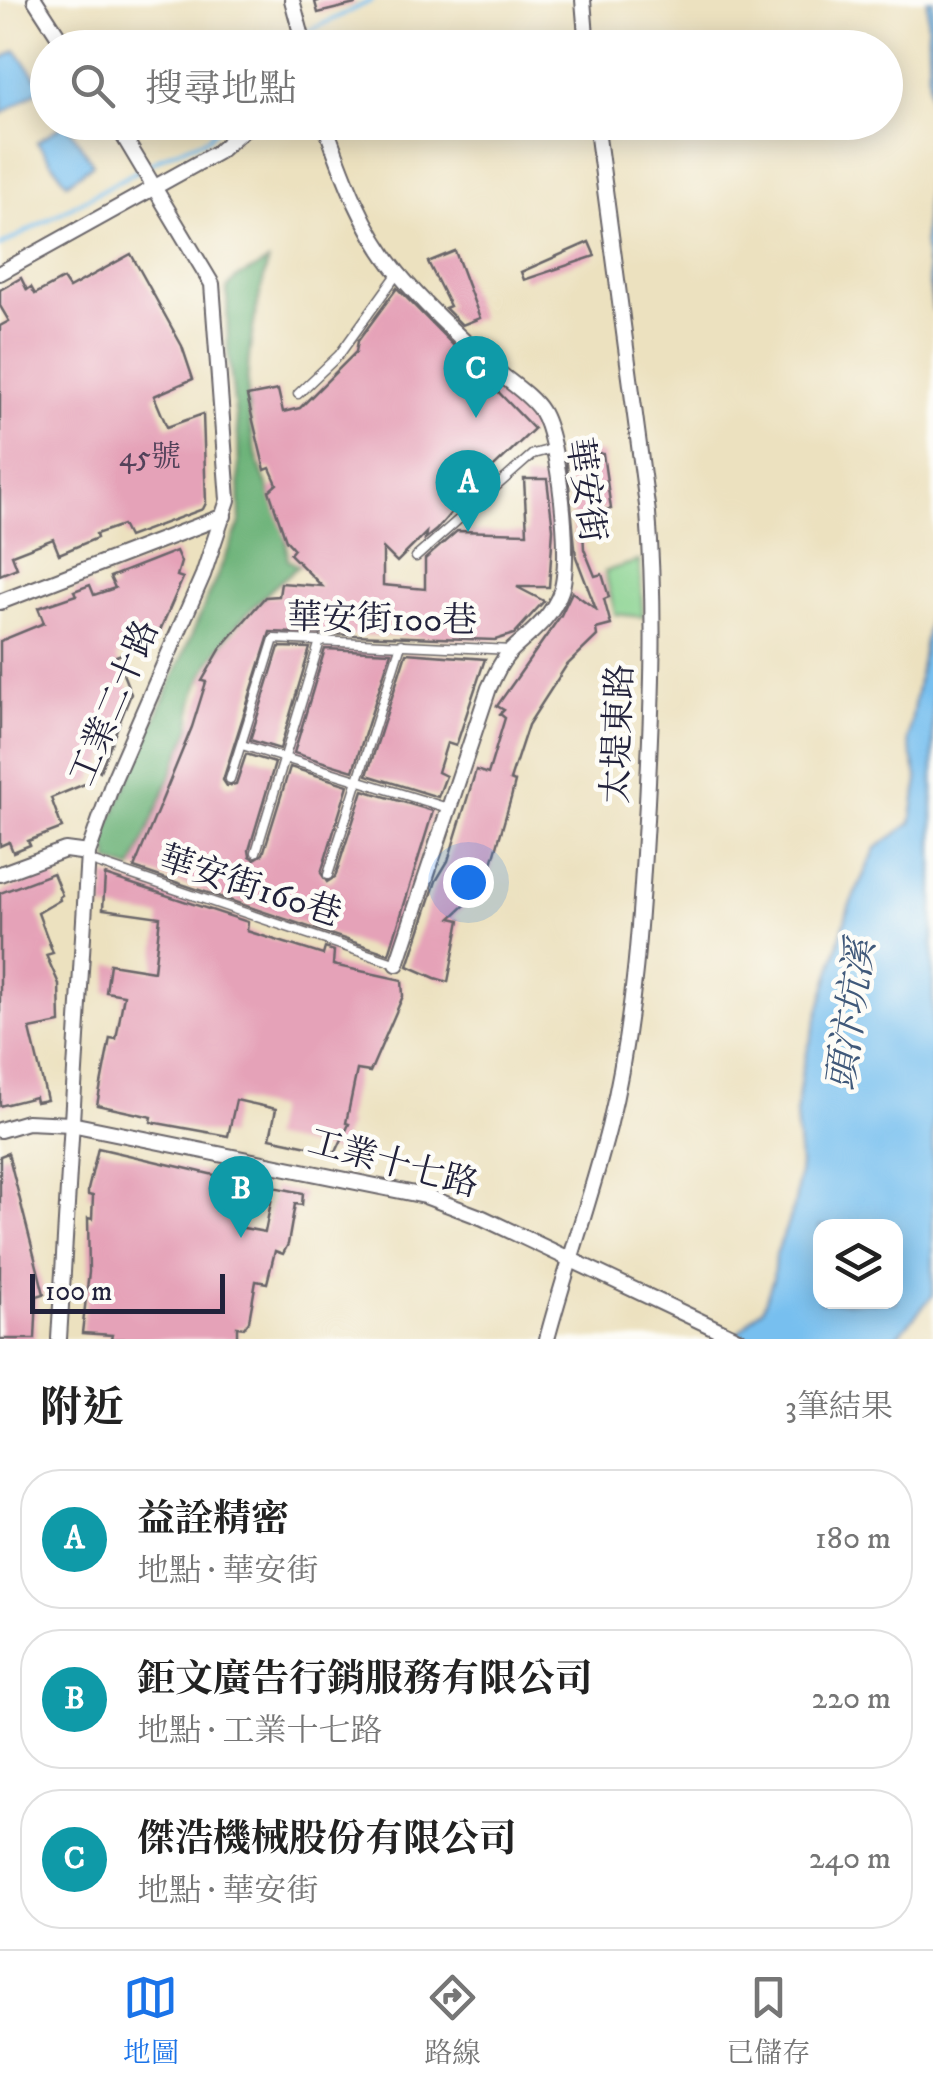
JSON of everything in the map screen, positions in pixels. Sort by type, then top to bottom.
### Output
[{"type":"street","points":[[35,0],[54,30]]},
{"type":"street","points":[[292,0],[300,30]]},
{"type":"street","points":[[583,0],[586,30]]},
{"type":"street","name":"工業二十路","points":[[59,1339],[88,856],[97,820],[203,575],[228,500],[212,284],[127,140]]},
{"type":"street","points":[[0,274],[154,184],[218,152],[232,140]]},
{"type":"street","name":"華安街","points":[[331,140],[357,208],[398,273],[460,338],[540,410],[552,450],[566,539],[564,582],[547,617],[525,642],[512,650],[488,688],[396,964]]},
{"type":"street","name":"太堤東路","points":[[546,1339],[609,1126],[636,971],[652,714],[653,565],[598,140]]},
{"type":"street","points":[[0,602],[224,516]]},
{"type":"street","points":[[0,874],[65,850],[88,856]]},
{"type":"street","name":"工業十七路","points":[[0,1130],[27,1122],[72,1124],[426,1196],[484,1218],[738,1339]]},
{"type":"lane","points":[[298,394],[339,355],[398,273]]},
{"type":"lane","points":[[416,557],[533,454],[552,450]]},
{"type":"lane","name":"華安街100巷","points":[[230,780],[274,639],[512,650]]},
{"type":"lane","points":[[256,852],[320,641]]},
{"type":"lane","points":[[328,874],[401,644]]},
{"type":"lane","points":[[242,745],[450,809]]},
{"type":"lane","name":"華安街160巷","points":[[88,856],[396,964]]},
{"type":"green space","points":[[268,262],[251,338],[249,413],[259,464],[284,526],[288,560],[299,566],[245,616],[212,659],[193,704],[191,727],[132,870],[110,862],[104,837],[240,523],[227,289],[235,279]]},
{"type":"green space","points":[[639,561],[643,617],[615,614],[605,571]]},
{"type":"water","points":[[927,0],[933,0],[933,311],[924,244],[930,131]]},
{"type":"water","points":[[16,50],[30,69],[30,96],[2,114],[0,60]]},
{"type":"water","points":[[77,140],[93,164],[67,183],[37,142]]},
{"type":"water","name":"頭汴坑溪","points":[[933,593],[933,1295],[895,1339],[732,1339],[763,1308],[773,1279],[775,1257],[795,1204],[800,1165],[796,1114],[802,1070],[849,907],[876,848],[911,823],[918,780],[908,740]]},
{"type":"building","points":[[354,0],[355,4],[318,13],[315,2]]},
{"type":"building","points":[[589,242],[595,256],[524,280],[521,272]]},
{"type":"building","points":[[455,251],[480,318],[462,325],[445,308],[450,306],[428,262]]},
{"type":"building","points":[[131,254],[182,346],[193,379],[154,396],[167,427],[203,414],[206,503],[203,509],[128,537],[122,525],[96,534],[97,538],[59,554],[53,539],[12,555],[17,568],[0,575],[0,326],[9,321],[0,306],[0,290],[21,278],[27,290],[31,287],[35,294],[63,279],[69,288]]},
{"type":"building","points":[[397,288],[463,355],[458,360],[478,378],[481,374],[534,429],[479,481],[436,530],[425,539],[426,533],[397,562],[383,548],[383,585],[425,589],[425,559],[457,531],[527,533],[524,479],[547,479],[553,529],[549,587],[517,587],[544,601],[514,634],[495,640],[270,632],[223,780],[227,786],[236,784],[246,754],[275,763],[249,850],[255,859],[263,854],[290,767],[348,785],[321,873],[327,882],[335,877],[363,790],[433,811],[389,954],[134,868],[192,727],[206,682],[202,681],[221,648],[265,597],[279,596],[281,583],[322,586],[290,554],[294,549],[286,540],[269,491],[277,484],[270,468],[265,470],[247,396],[278,390],[283,412],[300,408],[356,352],[358,341]]},
{"type":"building","points":[[603,454],[611,509],[582,513],[584,549],[595,576],[602,574],[611,625],[596,629],[597,636],[566,666],[528,725],[510,780],[515,782],[489,874],[479,892],[451,918],[460,920],[448,982],[408,966],[436,881],[448,861],[476,770],[488,774],[505,718],[500,714],[504,710],[497,706],[561,615],[572,592],[596,609],[576,557],[566,455]]},
{"type":"building","points":[[176,551],[181,562],[177,576],[183,578],[155,642],[116,656],[131,694],[100,771],[96,768],[92,781],[51,798],[62,828],[28,841],[30,845],[13,852],[9,842],[0,846],[0,641],[44,623],[38,608],[76,595],[74,591],[90,585],[94,595],[115,588],[110,577]]},
{"type":"building","points":[[279,647],[310,648],[280,749],[250,740]]},
{"type":"building","points":[[325,649],[391,652],[353,771],[294,753]]},
{"type":"building","points":[[406,653],[485,659],[456,746],[447,743],[438,772],[446,776],[438,797],[367,775]]},
{"type":"building","points":[[53,873],[62,895],[38,913],[53,953],[46,955],[59,984],[60,1023],[30,1029],[47,1100],[36,1102],[35,1097],[0,1106],[0,893]]},
{"type":"building","points":[[105,875],[248,922],[247,931],[323,955],[325,948],[334,951],[333,965],[402,980],[403,996],[370,1072],[357,1070],[346,1123],[349,1124],[336,1152],[270,1138],[276,1109],[236,1100],[228,1136],[151,1122],[152,1117],[97,1105],[110,1038],[116,1039],[124,995],[106,992],[110,964],[154,971],[160,917],[103,909]]},
{"type":"building","points":[[98,1148],[240,1181],[233,1226],[265,1232],[274,1187],[303,1193],[302,1205],[295,1204],[288,1244],[283,1254],[275,1251],[267,1283],[256,1281],[249,1321],[244,1328],[237,1327],[237,1339],[111,1339],[112,1335],[82,1333],[89,1272],[88,1218],[92,1219],[93,1196],[88,1195],[88,1190]]},
{"type":"building","points":[[8,1153],[44,1294],[37,1296],[35,1339],[0,1339],[0,1156]]},
{"type":"waterway","points":[[311,30],[373,0]]},
{"type":"waterway","points":[[0,246],[170,153],[203,140]]},
{"type":"place","name":"傑浩機械股份有限公司","points":[[476,418]]},
{"type":"place","name":"益詮精密","points":[[468,532]]},
{"type":"place","name":"鉅文廣告行銷服務有限公司","points":[[241,1238]]}]
